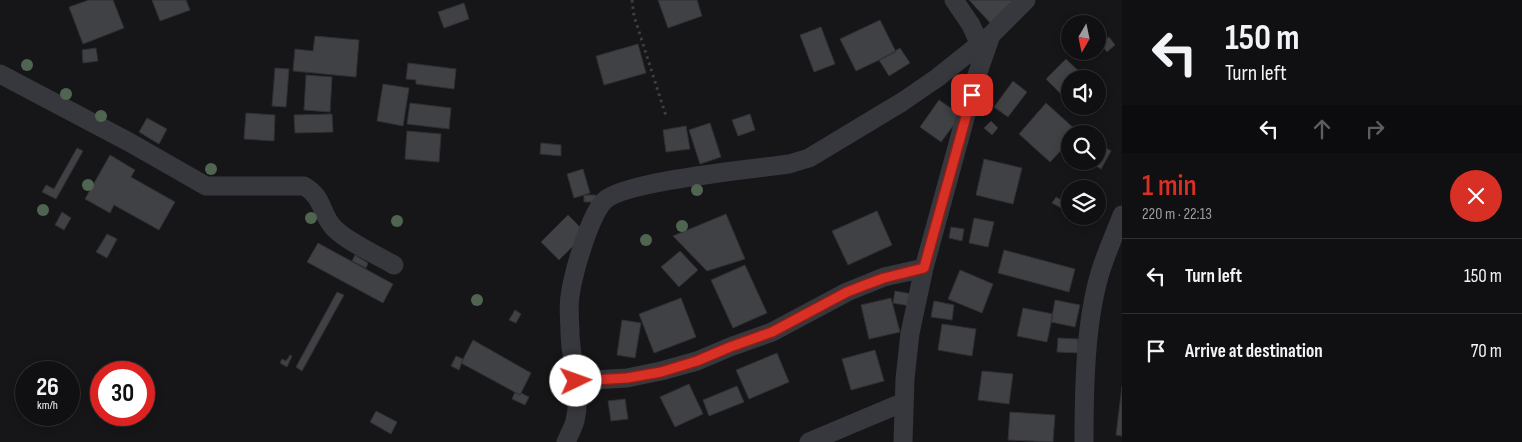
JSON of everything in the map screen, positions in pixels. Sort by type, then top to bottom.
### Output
[{"type":"street","points":[[954,0],[971,25],[985,39]]},
{"type":"street","points":[[566,442],[575,421],[577,388],[570,337],[570,298],[580,253],[604,200],[618,192],[654,183],[789,164],[809,158],[937,78],[985,39],[1026,0]]},
{"type":"street","points":[[903,442],[904,402],[910,333],[924,268],[985,39]]},
{"type":"street","points":[[0,74],[129,142],[206,186],[304,186],[312,190],[322,203],[328,221],[336,230],[394,265]]},
{"type":"street","points":[[1084,442],[1084,402],[1093,304],[1100,272],[1122,215]]},
{"type":"street","points":[[576,381],[627,378],[661,372],[697,361],[772,332],[847,292],[874,281],[924,268]]},
{"type":"street","points":[[809,442],[904,402]]},
{"type":"path","points":[[632,0],[634,16],[666,116]]},
{"type":"building","points":[[89,0],[113,0],[124,28],[83,44],[69,7]]},
{"type":"building","points":[[152,0],[186,0],[190,10],[160,21]]},
{"type":"building","points":[[658,0],[697,0],[702,16],[668,28]]},
{"type":"building","points":[[969,0],[1024,0],[993,26]]},
{"type":"building","points":[[464,3],[469,19],[444,28],[438,12]]},
{"type":"building","points":[[880,20],[896,52],[856,71],[840,39]]},
{"type":"building","points":[[821,27],[835,64],[814,72],[800,35]]},
{"type":"building","points":[[315,36],[359,40],[356,77],[293,71],[295,49],[313,51]]},
{"type":"building","points":[[1109,37],[1115,45],[1107,52],[1106,51],[1106,39]]},
{"type":"building","points":[[638,44],[646,73],[604,85],[596,56]]},
{"type":"building","points":[[96,48],[98,61],[83,63],[82,50]]},
{"type":"building","points":[[900,48],[910,63],[889,76],[879,60]]},
{"type":"building","points":[[1065,60],[1078,70],[1061,70],[1061,94],[1046,79]]},
{"type":"building","points":[[408,63],[456,69],[454,89],[416,84],[416,80],[406,79]]},
{"type":"building","points":[[275,68],[289,69],[286,107],[272,106]]},
{"type":"building","points":[[306,75],[332,77],[330,112],[304,110]]},
{"type":"building","points":[[1013,81],[1027,92],[1008,117],[994,107]]},
{"type":"building","points":[[383,84],[409,88],[403,126],[377,121]]},
{"type":"building","points":[[939,100],[961,115],[941,142],[920,127]]},
{"type":"building","points":[[410,103],[451,108],[449,129],[407,124]]},
{"type":"building","points":[[1046,103],[1070,125],[1061,125],[1061,150],[1050,162],[1019,134]]},
{"type":"building","points":[[246,113],[275,115],[274,141],[244,139]]},
{"type":"building","points":[[332,114],[333,132],[295,133],[294,115]]},
{"type":"building","points":[[750,114],[755,130],[738,136],[732,120]]},
{"type":"building","points":[[147,118],[167,129],[159,144],[139,132]]},
{"type":"building","points":[[991,121],[998,128],[992,135],[984,128]]},
{"type":"building","points":[[710,123],[721,157],[700,164],[689,130]]},
{"type":"building","points":[[686,126],[690,149],[666,152],[663,130]]},
{"type":"building","points":[[407,131],[441,134],[439,162],[405,159]]},
{"type":"building","points":[[541,143],[561,145],[561,156],[540,154]]},
{"type":"building","points":[[77,148],[83,151],[56,199],[42,192],[46,185],[54,189]]},
{"type":"building","points":[[1106,148],[1111,151],[1106,160]]},
{"type":"building","points":[[110,155],[135,170],[131,177],[175,202],[159,230],[114,205],[110,213],[85,199]]},
{"type":"building","points":[[984,159],[1022,168],[1013,204],[976,195]]},
{"type":"building","points":[[583,169],[590,193],[574,198],[567,174]]},
{"type":"building","points":[[584,195],[596,195],[596,202],[584,202]]},
{"type":"building","points":[[1056,197],[1061,200],[1061,208],[1052,203]]},
{"type":"building","points":[[877,211],[892,245],[848,265],[832,231]]},
{"type":"building","points":[[62,212],[71,218],[64,230],[55,225]]},
{"type":"building","points":[[726,214],[745,259],[707,271],[673,236]]},
{"type":"building","points":[[568,215],[586,233],[559,260],[541,242]]},
{"type":"building","points":[[974,218],[994,222],[988,247],[969,243]]},
{"type":"building","points":[[951,227],[964,229],[962,241],[949,238]]},
{"type":"building","points":[[107,234],[117,239],[107,258],[96,252]]},
{"type":"building","points":[[318,243],[393,284],[383,303],[307,262]]},
{"type":"building","points":[[1004,250],[1075,269],[1069,292],[998,273]]},
{"type":"building","points":[[680,251],[698,270],[679,287],[661,267]]},
{"type":"building","points":[[355,255],[368,263],[366,268],[352,261]]},
{"type":"building","points":[[745,265],[767,313],[733,328],[711,280]]},
{"type":"building","points":[[960,270],[993,284],[982,313],[948,299]]},
{"type":"building","points":[[895,291],[912,294],[910,306],[893,303]]},
{"type":"building","points":[[337,292],[344,295],[302,371],[296,367]]},
{"type":"building","points":[[681,298],[696,337],[654,353],[639,314]]},
{"type":"building","points":[[891,298],[900,332],[869,339],[861,305]]},
{"type":"building","points":[[1055,300],[1080,305],[1075,327],[1051,322]]},
{"type":"building","points":[[934,301],[954,305],[952,320],[931,317]]},
{"type":"building","points":[[1023,308],[1053,314],[1047,342],[1017,336]]},
{"type":"building","points":[[515,310],[521,314],[516,323],[509,320]]},
{"type":"building","points":[[622,320],[641,323],[635,358],[617,355]]},
{"type":"building","points":[[942,324],[976,329],[972,356],[938,350]]},
{"type":"building","points":[[1058,338],[1078,339],[1078,353],[1057,352]]},
{"type":"building","points":[[473,340],[531,373],[520,395],[461,363]]},
{"type":"building","points":[[875,350],[884,381],[851,390],[842,359]]},
{"type":"building","points":[[777,353],[789,382],[749,399],[736,370]]},
{"type":"building","points":[[290,355],[292,356],[287,367],[280,363],[282,359],[286,361]]},
{"type":"building","points":[[456,356],[463,359],[459,370],[451,366]]},
{"type":"building","points":[[982,371],[1013,374],[1009,404],[978,400]]},
{"type":"building","points":[[689,384],[703,414],[675,427],[660,397]]},
{"type":"building","points":[[737,386],[744,402],[709,416],[703,400]]},
{"type":"building","points":[[1122,386],[1122,436],[1116,435]]},
{"type":"building","points":[[515,392],[529,397],[525,405],[512,399]]},
{"type":"building","points":[[625,399],[628,419],[611,421],[608,401]]},
{"type":"building","points":[[376,411],[397,422],[391,434],[370,422]]},
{"type":"building","points":[[1010,412],[1055,415],[1053,442],[1008,440]]},
{"type":"route","points":[[576,381],[627,378],[661,372],[697,361],[772,332],[847,292],[884,278],[924,268],[972,95]]}]
